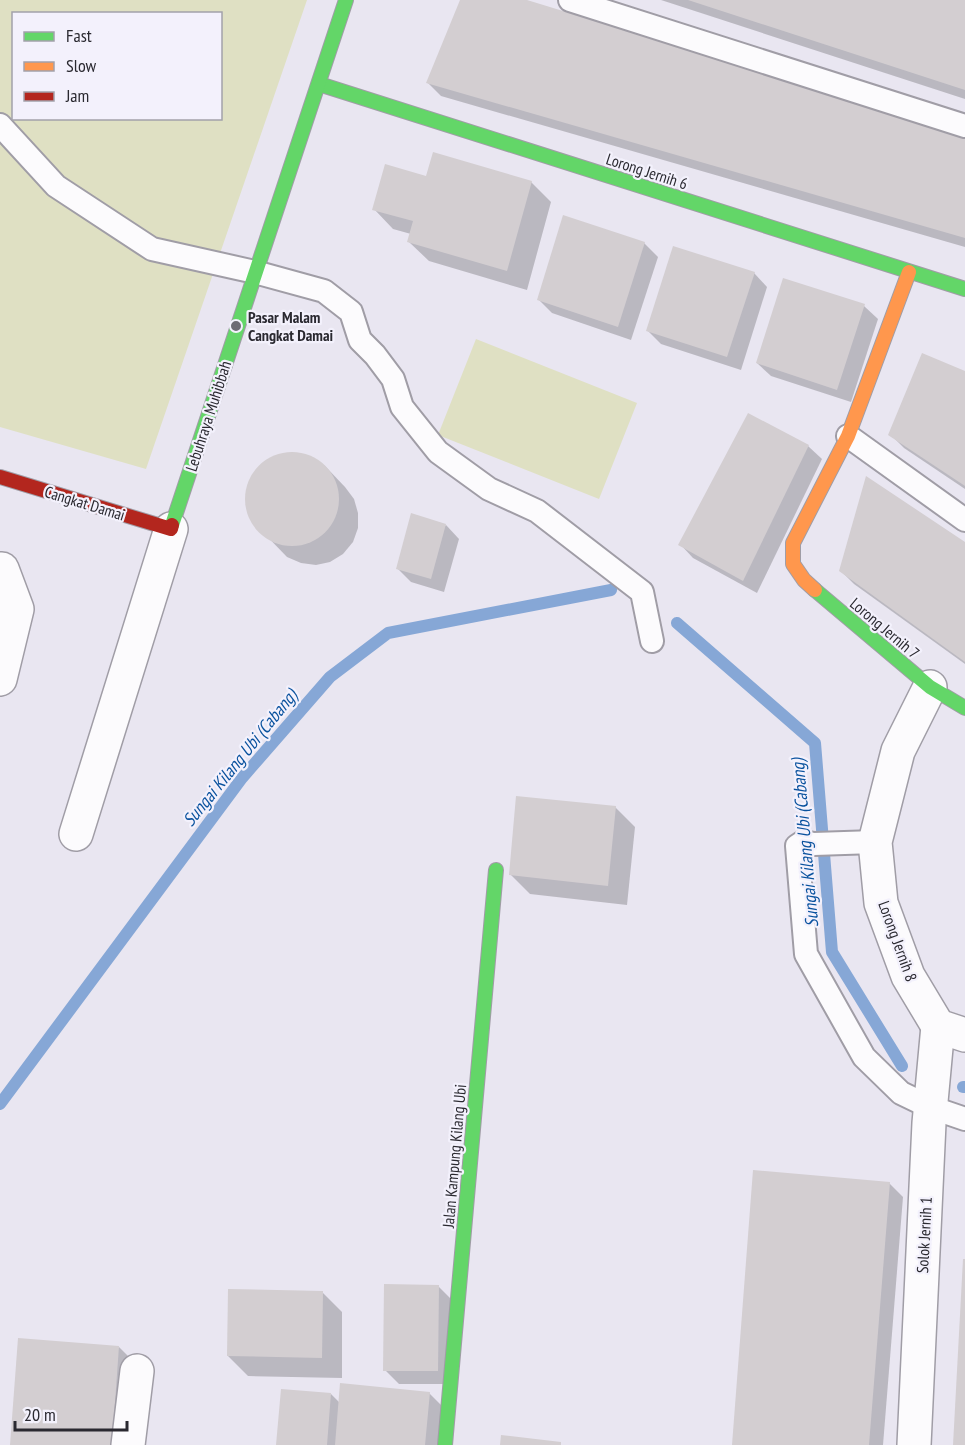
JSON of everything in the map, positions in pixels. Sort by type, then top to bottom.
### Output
[{"type":"street","name":"Lebuhraya Muhibbah","points":[[76,834],[171,529],[346,0]]},
{"type":"street","name":"Lorong Jernih 6","points":[[319,84],[965,290]]},
{"type":"street","points":[[848,436],[909,272]]},
{"type":"street","name":"Lorong Jernih 7","points":[[848,436],[793,543],[793,564],[804,580],[930,687],[965,708]]},
{"type":"street","name":"Cangkat Damai","points":[[0,477],[171,529]]},
{"type":"street","points":[[0,679],[17,609],[1,569]]},
{"type":"street","name":"Lorong Jernih 8","points":[[930,687],[898,751],[871,842],[881,903],[908,976],[951,1030]]},
{"type":"street","name":"Jalan Kampung Kilang Ubi","points":[[445,1445],[496,870]]},
{"type":"street","name":"Solok Jernih 1","points":[[914,1445],[930,1107],[951,1030]]},
{"type":"street","points":[[128,1445],[137,1371]]},
{"type":"lane","points":[[570,0],[965,126]]},
{"type":"lane","points":[[0,125],[56,186],[152,249],[255,272],[324,291],[351,312],[360,340],[393,379],[402,407],[438,452],[489,489],[537,512],[642,592],[652,641]]},
{"type":"lane","points":[[848,436],[965,520]]},
{"type":"lane","points":[[871,842],[814,844],[803,842],[797,846],[806,954],[864,1057],[901,1093],[930,1107],[965,1119]]},
{"type":"green space","points":[[0,0],[307,0],[146,469],[0,427]]},
{"type":"green space","points":[[476,339],[637,403],[599,499],[438,435]]},
{"type":"building","points":[[460,0],[527,0],[965,134],[965,238],[426,83]]},
{"type":"building","points":[[688,0],[965,0],[965,90]]},
{"type":"building","points":[[433,152],[532,181],[507,271],[407,242],[413,221],[372,210],[385,164],[426,176]]},
{"type":"building","points":[[563,215],[645,242],[618,327],[537,300]]},
{"type":"building","points":[[673,246],[755,272],[727,357],[646,331]]},
{"type":"building","points":[[783,278],[865,304],[837,390],[756,363]]},
{"type":"building","points":[[922,353],[965,371],[965,486],[888,435]]},
{"type":"building","points":[[748,413],[809,445],[743,581],[678,545]]},
{"type":"building","points":[[292,452],[310,456],[325,466],[335,481],[339,499],[335,517],[325,532],[310,542],[292,546],[274,542],[259,532],[249,517],[245,499],[249,481],[259,466],[274,456]]},
{"type":"building","points":[[866,476],[965,542],[965,662],[839,571]]},
{"type":"building","points":[[411,513],[446,524],[431,579],[396,569]]},
{"type":"building","points":[[516,796],[616,806],[608,886],[509,875]]},
{"type":"building","points":[[753,1170],[890,1182],[869,1445],[732,1445]]},
{"type":"building","points":[[963,1259],[965,1259],[965,1445],[953,1445]]},
{"type":"building","points":[[384,1284],[439,1285],[438,1371],[383,1371]]},
{"type":"building","points":[[228,1289],[323,1291],[322,1358],[227,1356]]},
{"type":"building","points":[[18,1338],[119,1346],[112,1445],[10,1445]]},
{"type":"building","points":[[340,1383],[430,1392],[425,1445],[335,1445]]},
{"type":"building","points":[[281,1389],[331,1393],[327,1445],[276,1445]]},
{"type":"building","points":[[501,1435],[561,1442],[561,1445],[500,1445]]},
{"type":"waterway","name":"Sungai Kilang Ubi (Cabang)","points":[[0,1104],[242,778],[330,677],[388,633],[611,590]]},
{"type":"waterway","name":"Sungai Kilang Ubi (Cabang)","points":[[677,623],[815,743],[832,952],[902,1066]]},
{"type":"traffic: fast","points":[[172,525],[346,0]]},
{"type":"traffic: fast","points":[[319,84],[965,289]]},
{"type":"traffic: fast","points":[[815,590],[930,687],[965,708]]},
{"type":"traffic: fast","points":[[445,1445],[496,870]]},
{"type":"traffic: slow","points":[[815,590],[804,580],[793,564],[793,543],[848,436],[909,272]]},
{"type":"traffic: jam","points":[[0,477],[171,529],[172,525]]},
{"type":"place","name":"Pasar Malam Cangkat Damai","points":[[236,326]]}]
